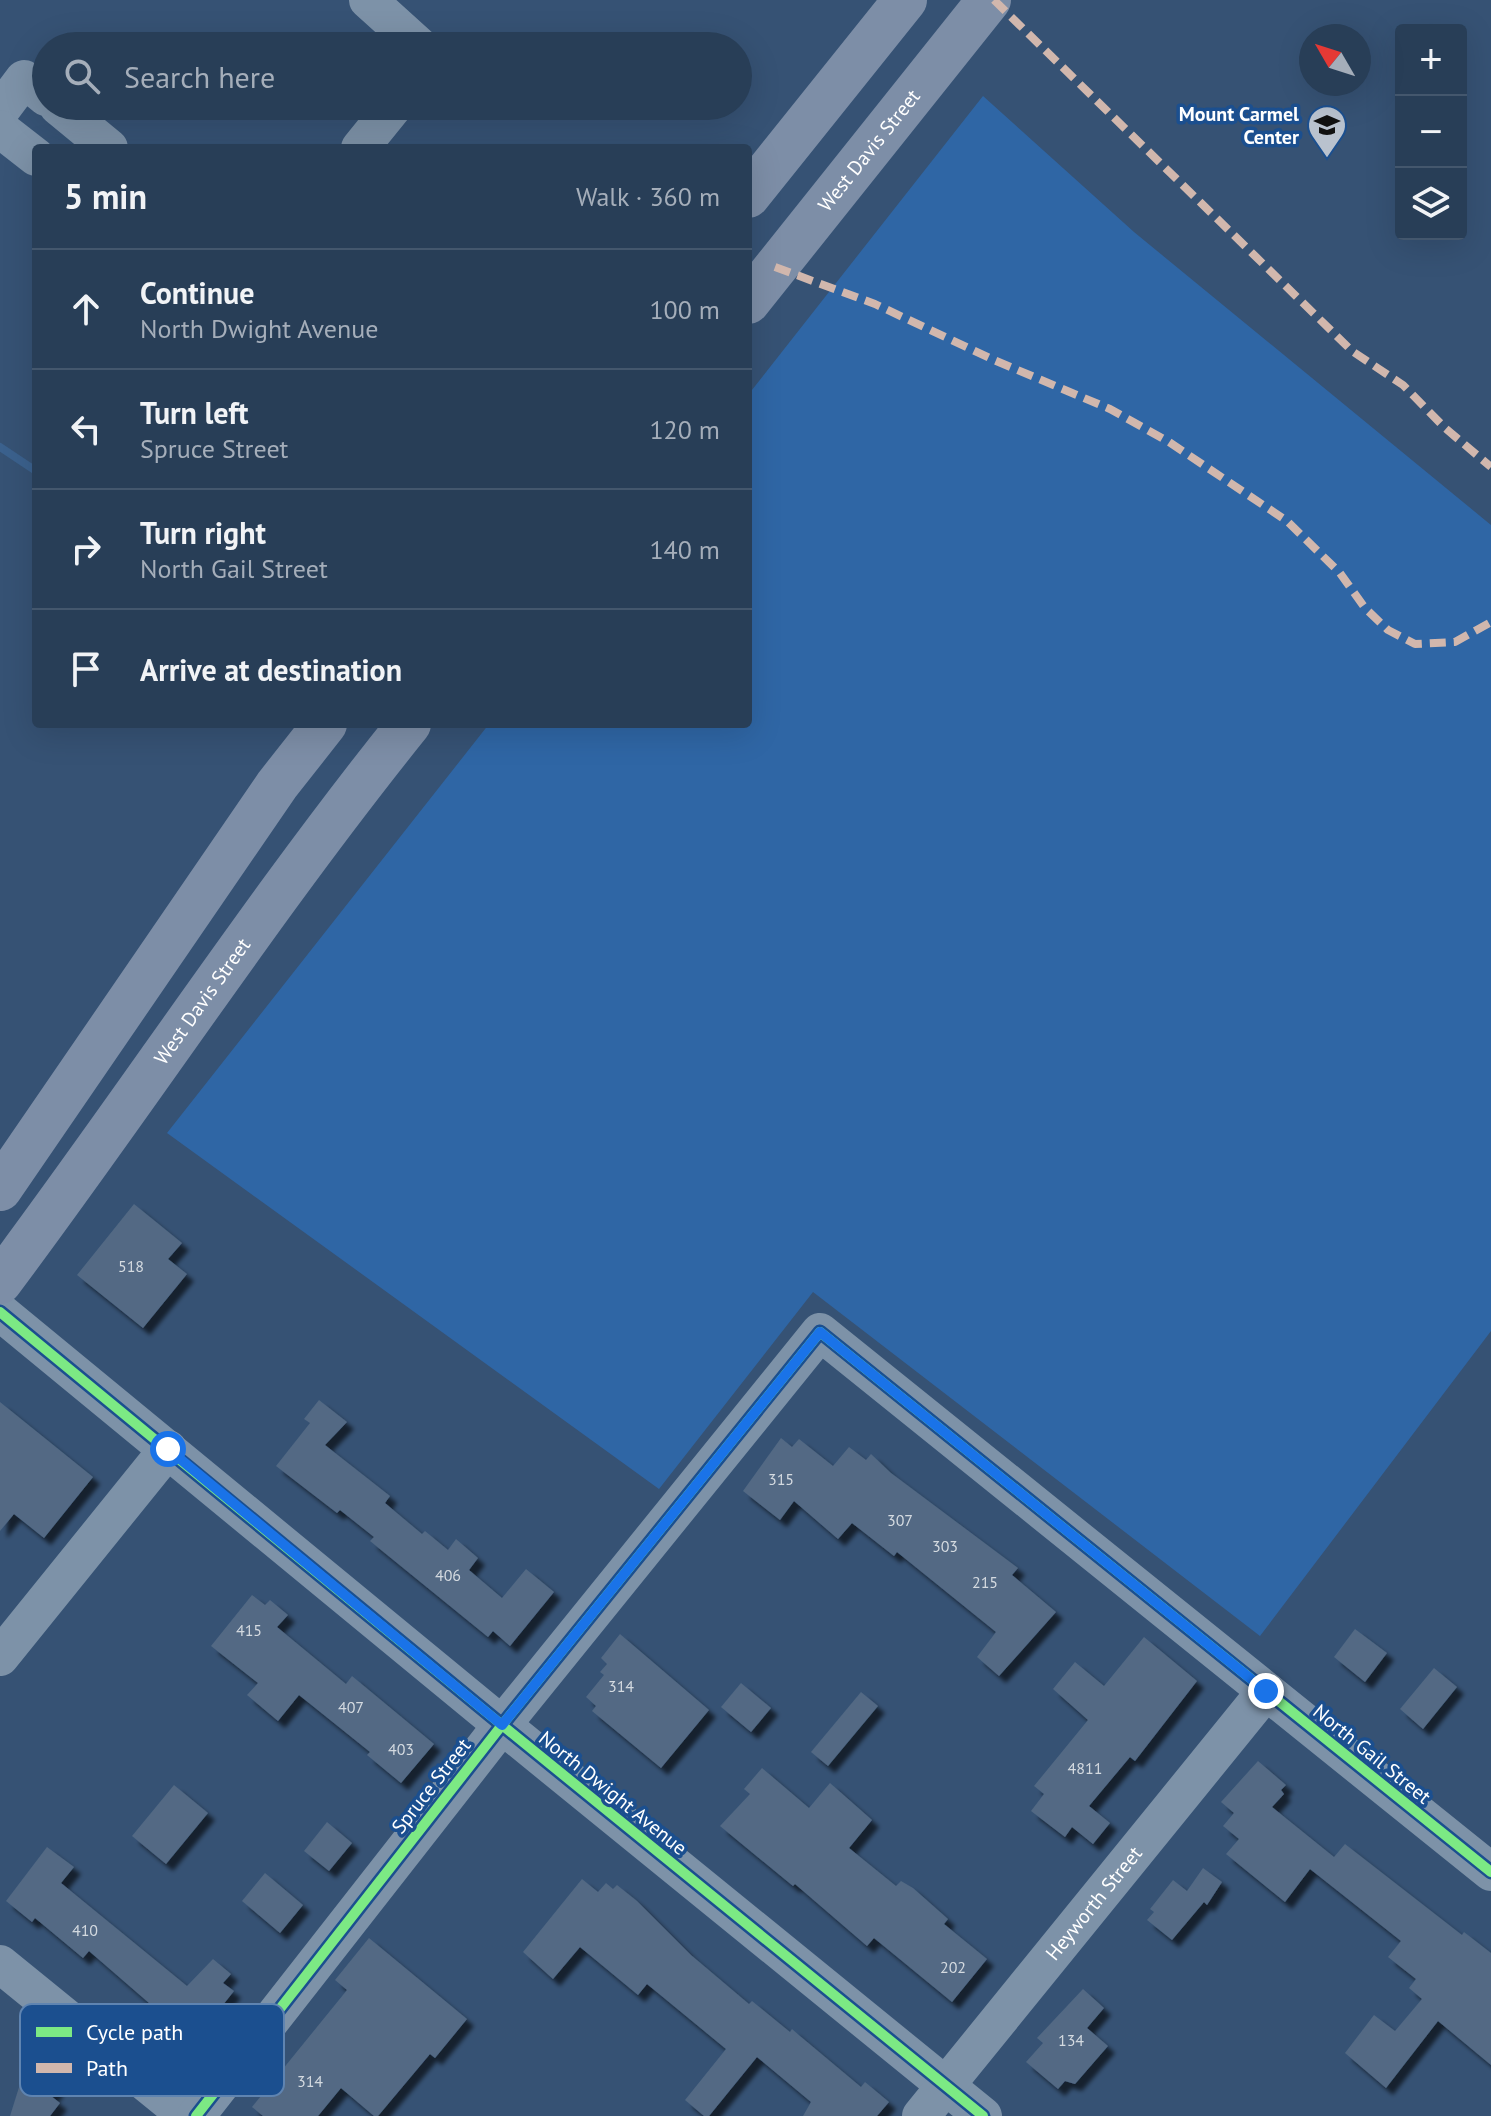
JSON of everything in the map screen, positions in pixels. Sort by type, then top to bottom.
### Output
[{"type":"main road","points":[[752,191],[905,0]]},
{"type":"main road","name":"West Davis Street","points":[[752,297],[989,0]]},
{"type":"main road","points":[[0,1189],[277,785],[322,728]]},
{"type":"main road","name":"West Davis Street","points":[[0,1282],[81,1174],[291,879],[406,728]]},
{"type":"street","points":[[371,1],[404,32]]},
{"type":"street","points":[[0,111],[23,79]]},
{"type":"street","points":[[75,120],[104,144]]},
{"type":"street","points":[[363,144],[383,120]]},
{"type":"street","points":[[0,129],[32,154]]},
{"type":"street","name":"North Dwight Avenue","points":[[0,1312],[983,2116]]},
{"type":"street","name":"North Gail Street","points":[[820,1332],[1491,1872]]},
{"type":"street","name":"Spruce Street","points":[[284,2004],[502,1725],[820,1332]]},
{"type":"street","points":[[0,1657],[168,1449]]},
{"type":"street","name":"Heyworth Street","points":[[921,2116],[1266,1691]]},
{"type":"street","points":[[0,1964],[49,2004]]},
{"type":"street","points":[[162,2096],[187,2116]]},
{"type":"street","name":"Spruce Street","points":[[196,2116],[212,2096]]},
{"type":"shaded area","points":[[983,96],[1134,232],[1491,525],[1491,1331],[1260,1636],[813,1292],[659,1489],[167,1133],[486,728],[752,728],[752,390]]},
{"type":"building","points":[[134,1204],[182,1243],[168,1259],[187,1274],[143,1328],[77,1275]]},
{"type":"building","points":[[319,1400],[347,1422],[325,1445],[390,1496],[385,1503],[422,1534],[425,1531],[448,1550],[456,1539],[478,1558],[469,1570],[502,1598],[526,1569],[554,1592],[510,1646],[493,1631],[488,1637],[370,1541],[374,1537],[276,1466],[310,1423],[304,1419]]},
{"type":"building","points":[[0,1402],[93,1477],[44,1538],[14,1514],[0,1531]]},
{"type":"building","points":[[781,1438],[792,1447],[799,1439],[833,1466],[849,1447],[866,1460],[871,1454],[891,1473],[1018,1568],[1012,1575],[1056,1612],[999,1676],[977,1657],[996,1632],[897,1552],[894,1556],[852,1523],[838,1539],[794,1501],[780,1520],[743,1491]]},
{"type":"building","points":[[252,1595],[265,1605],[270,1600],[288,1615],[277,1627],[346,1684],[352,1676],[434,1744],[401,1783],[367,1755],[370,1752],[299,1695],[278,1721],[247,1695],[258,1683],[211,1646]]},
{"type":"building","points":[[1355,1629],[1387,1653],[1365,1682],[1334,1657]]},
{"type":"building","points":[[620,1634],[709,1710],[661,1768],[592,1711],[596,1706],[586,1697],[604,1675],[600,1672],[607,1664],[601,1658]]},
{"type":"building","points":[[1144,1637],[1197,1681],[1135,1761],[1130,1757],[1089,1806],[1110,1823],[1093,1844],[1072,1827],[1065,1837],[1031,1811],[1044,1794],[1034,1786],[1088,1720],[1053,1689],[1075,1662],[1104,1686]]},
{"type":"building","points":[[1434,1668],[1457,1687],[1423,1729],[1400,1709]]},
{"type":"building","points":[[741,1683],[771,1708],[751,1732],[721,1707]]},
{"type":"building","points":[[861,1692],[878,1706],[828,1766],[811,1752]]},
{"type":"building","points":[[1258,1761],[1286,1785],[1281,1790],[1284,1794],[1272,1807],[1334,1857],[1345,1844],[1462,1935],[1464,1932],[1491,1953],[1491,2065],[1438,2021],[1386,2088],[1345,2053],[1374,2015],[1395,2031],[1422,1999],[1409,1988],[1416,1979],[1388,1957],[1401,1941],[1310,1869],[1285,1902],[1226,1854],[1239,1839],[1223,1826],[1234,1813],[1221,1802]]},
{"type":"building","points":[[762,1768],[809,1808],[830,1783],[872,1820],[849,1848],[896,1886],[901,1881],[913,1888],[948,1919],[944,1924],[987,1959],[952,2002],[874,1938],[867,1946],[795,1884],[793,1886],[720,1826],[750,1794],[744,1789]]},
{"type":"building","points":[[174,1785],[208,1813],[166,1864],[132,1836]]},
{"type":"building","points":[[327,1822],[352,1843],[329,1871],[304,1851]]},
{"type":"building","points":[[47,1847],[74,1867],[61,1883],[187,1986],[213,1959],[231,1974],[223,1983],[234,1991],[224,2004],[150,2004],[89,1951],[83,1958],[35,1918],[32,1922],[6,1901]]},
{"type":"building","points":[[1203,1868],[1222,1882],[1207,1905],[1204,1902],[1172,1940],[1147,1920],[1154,1912],[1150,1909],[1173,1880],[1187,1891]]},
{"type":"building","points":[[265,1873],[303,1905],[280,1933],[242,1901]]},
{"type":"building","points":[[582,1879],[598,1892],[606,1883],[613,1889],[617,1885],[691,1955],[749,2004],[752,2001],[790,2032],[792,2029],[861,2087],[865,2082],[889,2102],[877,2116],[803,2116],[811,2102],[757,2057],[709,2116],[704,2116],[685,2100],[726,2049],[647,1984],[638,1995],[580,1947],[553,1979],[523,1952]]},
{"type":"building","points":[[369,1938],[467,2019],[435,2058],[430,2054],[378,2116],[374,2116],[341,2088],[318,2116],[263,2116],[252,2107],[261,2096],[284,2096],[284,2068],[347,1990],[335,1980]]},
{"type":"building","points":[[1083,1989],[1104,2008],[1087,2028],[1108,2046],[1075,2084],[1065,2081],[1058,2089],[1026,2062],[1043,2043],[1037,2038]]},
{"type":"building","points":[[20,2084],[20,2096],[51,2096],[60,2103],[50,2116],[10,2116]]},
{"type":"waterway","points":[[0,447],[32,468]]},
{"type":"marked path","points":[[994,0],[1352,351],[1403,385],[1445,428],[1491,467]]},
{"type":"marked path","points":[[775,267],[875,304],[994,360],[1110,409],[1169,442],[1287,521],[1340,573],[1365,608],[1388,630],[1415,644],[1455,642],[1491,622]]},
{"type":"cycle path","points":[[0,1312],[983,2116]]},
{"type":"cycle path","points":[[284,2004],[502,1725],[820,1332],[1491,1872]]},
{"type":"cycle path","points":[[196,2116],[212,2096]]},
{"type":"place","name":"Mount Carmel Center","points":[[1327,159]]},
{"type":"route","points":[[168,1449],[502,1725],[820,1332],[1266,1691]]}]
